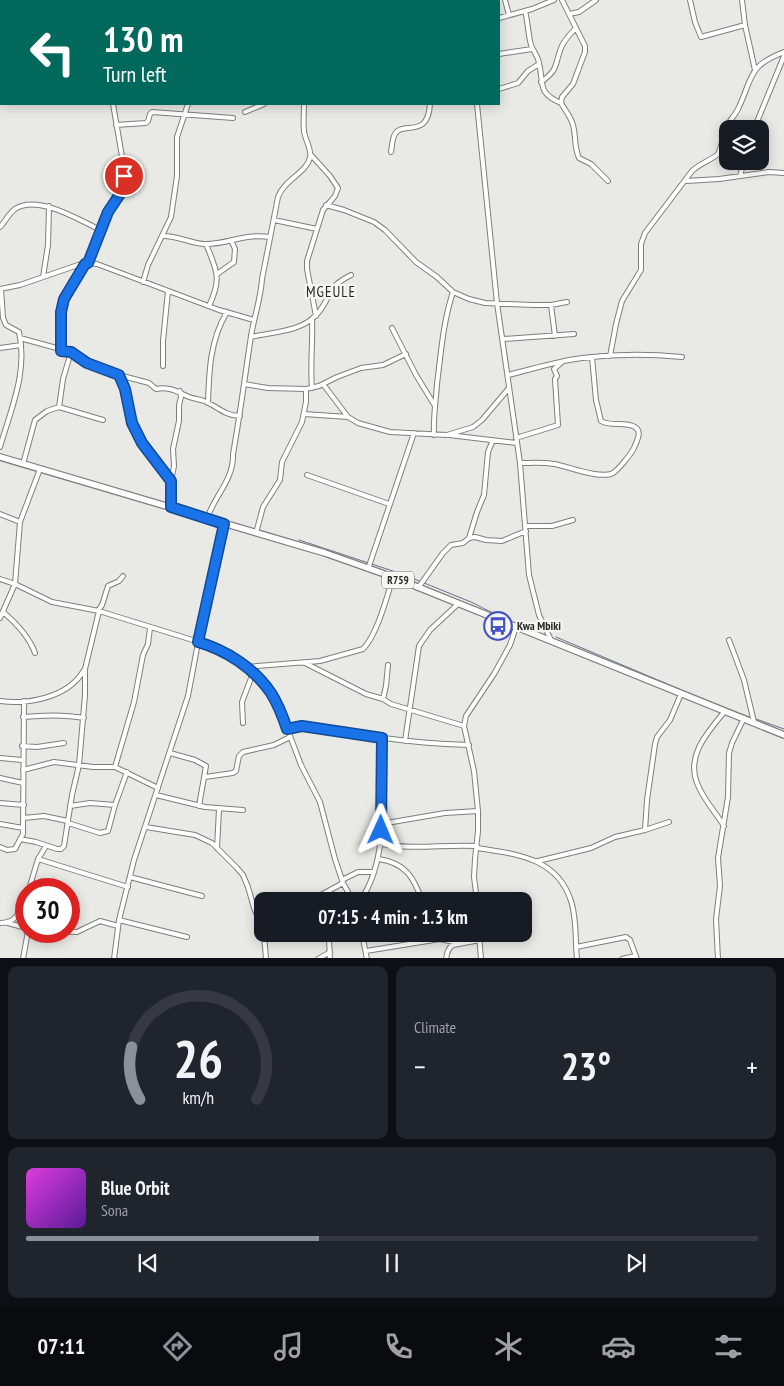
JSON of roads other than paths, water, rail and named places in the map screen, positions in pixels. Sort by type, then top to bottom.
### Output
[{"type":"main road","name":"R759","points":[[0,457],[325,553],[393,578],[784,734]]},
{"type":"street","points":[[504,0],[509,15]]},
{"type":"street","points":[[500,18],[526,11],[554,0]]},
{"type":"street","points":[[561,103],[562,97],[573,84],[584,57],[585,46],[562,0]]},
{"type":"street","points":[[573,22],[579,12],[596,0]]},
{"type":"street","points":[[690,0],[694,22],[701,38],[745,25]]},
{"type":"street","points":[[742,0],[745,25],[755,70]]},
{"type":"street","points":[[526,11],[532,49],[539,64],[541,82],[545,94],[561,103],[570,117],[574,126],[574,138],[579,158],[590,164],[608,181]]},
{"type":"street","points":[[569,14],[579,12]]},
{"type":"street","points":[[541,82],[555,70],[561,49],[576,28]]},
{"type":"street","points":[[500,54],[532,49]]},
{"type":"street","points":[[610,356],[622,301],[641,270],[641,244],[645,233],[699,165],[718,154],[724,132],[735,115],[755,70],[768,59],[784,52]]},
{"type":"street","points":[[758,120],[784,56]]},
{"type":"street","points":[[500,89],[518,83],[528,71],[539,64]]},
{"type":"street","points":[[61,351],[61,312],[64,299],[86,263],[108,212],[120,194],[123,184],[124,168],[113,105]]},
{"type":"street","points":[[143,282],[172,216],[177,176],[177,137],[188,105]]},
{"type":"street","points":[[245,112],[262,105]]},
{"type":"street","points":[[304,105],[304,131],[311,155],[338,188],[335,196],[326,205],[309,252],[307,269],[316,316]]},
{"type":"street","points":[[391,152],[394,136],[397,131],[416,128],[426,121],[430,105]]},
{"type":"street","points":[[476,105],[497,303],[504,339],[520,463],[529,575],[534,598],[550,640]]},
{"type":"street","points":[[116,125],[146,123],[152,112],[233,118]]},
{"type":"street","points":[[206,519],[211,505],[222,491],[233,465],[232,454],[240,416],[251,337],[281,190],[307,164],[311,155]]},
{"type":"street","points":[[740,176],[742,170]]},
{"type":"street","points":[[686,181],[784,172]]},
{"type":"street","points":[[326,205],[361,216],[385,230],[416,262],[437,277],[453,292],[469,299],[485,303],[551,305],[567,302]]},
{"type":"street","points":[[0,227],[14,210],[18,208],[49,206],[101,230]]},
{"type":"street","points":[[43,277],[48,245],[49,206]]},
{"type":"street","points":[[274,220],[317,229]]},
{"type":"street","points":[[162,236],[206,244],[248,236],[270,237]]},
{"type":"street","points":[[217,274],[234,262],[236,256],[231,240]]},
{"type":"street","points":[[206,244],[217,274],[217,283],[209,306]]},
{"type":"street","points":[[0,447],[21,376],[21,345],[17,330],[6,324],[3,318],[0,289],[86,263],[97,264],[209,306],[254,320]]},
{"type":"street","points":[[251,337],[304,325],[316,316],[338,283],[351,275]]},
{"type":"street","points":[[163,366],[163,341],[168,291]]},
{"type":"street","points":[[434,435],[433,417],[436,406],[441,345],[446,312],[453,292]]},
{"type":"street","points":[[551,305],[555,336]]},
{"type":"street","points":[[208,403],[212,346],[216,330],[226,312]]},
{"type":"street","points":[[312,319],[313,339],[310,364],[312,388]]},
{"type":"street","points":[[392,328],[416,375],[436,406]]},
{"type":"street","points":[[504,339],[574,334]]},
{"type":"street","points":[[20,338],[61,351],[71,352],[87,363],[119,375],[149,383],[156,389],[163,387],[180,391],[190,397],[204,400],[232,416],[240,416]]},
{"type":"street","points":[[0,348],[21,345]]},
{"type":"street","points":[[59,407],[63,379],[71,352]]},
{"type":"street","points":[[244,384],[268,388],[312,388],[337,376],[361,368],[383,365],[406,354]]},
{"type":"street","points":[[508,376],[563,361],[592,357],[661,355],[682,357]]},
{"type":"street","points":[[520,463],[554,464],[611,474],[628,458],[638,439],[639,432],[630,425],[601,421],[598,412],[592,357]]},
{"type":"street","points":[[304,414],[348,418],[370,428],[390,432],[516,440],[558,425],[555,379],[557,376],[554,369],[563,361]]},
{"type":"street","points":[[119,375],[125,389],[132,423],[142,443],[171,481]]},
{"type":"street","points":[[323,384],[348,418]]},
{"type":"street","points":[[447,435],[473,427],[482,420],[510,388]]},
{"type":"street","points":[[256,532],[263,506],[280,480],[282,462],[302,422],[306,389]]},
{"type":"street","points":[[171,507],[171,481],[174,466],[173,448],[179,422],[180,391]]},
{"type":"street","points":[[23,464],[31,428],[35,420],[47,411],[59,407],[103,420]]},
{"type":"street","points":[[368,569],[414,433]]},
{"type":"street","points":[[469,538],[484,495],[488,452],[493,440]]},
{"type":"street","points":[[0,618],[15,584],[20,522],[40,468]]},
{"type":"street","points":[[307,475],[389,504]]},
{"type":"street","points":[[0,514],[20,522]]},
{"type":"street","points":[[525,526],[552,526],[573,520]]},
{"type":"street","points":[[114,958],[119,920],[134,860],[188,696],[224,524]]},
{"type":"street","points":[[418,588],[451,545],[463,543],[475,536],[486,540],[502,541],[526,531]]},
{"type":"street","points":[[20,839],[57,849],[63,847],[79,765],[84,718],[85,669],[99,611],[108,586],[119,581],[123,576]]},
{"type":"street","points":[[245,667],[320,661],[363,649],[368,644],[380,617],[393,578]]},
{"type":"street","points":[[0,579],[52,602],[99,611],[212,646],[227,653],[262,681],[272,694],[301,765],[320,802],[342,881],[348,892]]},
{"type":"street","points":[[405,741],[420,646],[430,630],[458,604]]},
{"type":"street","points":[[3,612],[18,625],[30,641],[34,653]]},
{"type":"street","points":[[476,892],[474,877],[478,811],[474,771],[464,726],[466,716],[494,674],[510,645],[516,627]]},
{"type":"street","points":[[115,767],[132,710],[150,628]]},
{"type":"street","points":[[729,640],[744,680],[754,722]]},
{"type":"street","points":[[304,662],[366,694],[383,699],[391,704],[464,726]]},
{"type":"street","points":[[383,699],[388,665]]},
{"type":"street","points":[[0,701],[24,701],[59,693],[77,681],[85,669]]},
{"type":"street","points":[[243,723],[242,702],[253,673]]},
{"type":"street","points":[[645,830],[655,744],[670,720],[681,694]]},
{"type":"street","points":[[0,847],[11,851],[22,834],[24,805],[22,746],[24,701]]},
{"type":"street","points":[[724,827],[697,784],[694,771],[698,749],[706,735],[725,711]]},
{"type":"street","points":[[23,717],[54,714],[84,718]]},
{"type":"street","points":[[718,958],[716,919],[720,886],[718,858],[730,778],[729,753],[744,718]]},
{"type":"street","points":[[287,729],[302,726],[405,741],[469,745]]},
{"type":"street","points":[[204,777],[233,773],[236,771],[239,756],[243,752],[274,745],[290,736]]},
{"type":"street","points":[[366,892],[370,886],[382,844],[382,738]]},
{"type":"street","points":[[22,746],[37,747],[64,743]]},
{"type":"street","points":[[170,753],[206,766],[199,806]]},
{"type":"street","points":[[0,758],[22,760]]},
{"type":"street","points":[[23,770],[50,762],[115,767],[158,788]]},
{"type":"street","points":[[22,818],[44,816],[100,833],[107,832],[127,772]]},
{"type":"street","points":[[0,778],[23,783]]},
{"type":"street","points":[[156,795],[199,806],[243,810]]},
{"type":"street","points":[[0,803],[24,805]]},
{"type":"street","points":[[70,806],[90,804],[115,805]]},
{"type":"street","points":[[217,848],[219,809]]},
{"type":"street","points":[[382,824],[445,813],[478,811]]},
{"type":"street","points":[[538,861],[591,848],[615,837],[669,822]]},
{"type":"street","points":[[0,824],[22,828]]},
{"type":"street","points":[[146,826],[195,835],[217,848],[243,876],[254,908]]},
{"type":"street","points":[[382,844],[410,848],[457,845],[477,847],[512,853],[538,861],[551,870],[567,892],[574,912],[577,958]]},
{"type":"street","points":[[32,878],[38,859],[46,846]]},
{"type":"street","points":[[38,859],[128,888]]},
{"type":"street","points":[[378,859],[395,862],[403,867],[418,892]]},
{"type":"street","points":[[324,892],[358,872],[374,872]]},
{"type":"street","points":[[130,877],[202,896]]},
{"type":"street","points":[[8,923],[15,918]]},
{"type":"street","points":[[119,920],[187,937]]},
{"type":"street","points":[[80,930],[100,921],[118,926]]},
{"type":"street","points":[[0,923],[15,926]]},
{"type":"street","points":[[576,947],[626,937],[630,940],[636,957],[622,958]]},
{"type":"street","points":[[265,942],[266,958]]},
{"type":"street","points":[[329,942],[330,958]]},
{"type":"street","points":[[364,942],[368,958]]},
{"type":"street","points":[[366,951],[418,942]]},
{"type":"street","points":[[454,942],[458,943]]},
{"type":"street","points":[[446,958],[450,946],[465,942]]},
{"type":"street","points":[[480,942],[482,958]]},
{"type":"street","points":[[23,958],[25,943]]},
{"type":"street","points":[[318,958],[330,952]]},
{"type":"waterway","points":[[299,540],[402,574],[471,602],[511,622],[540,630]]},
{"type":"waterway","points":[[556,637],[717,705]]},
{"type":"waterway","points":[[730,710],[752,718]]},
{"type":"waterway","points":[[756,719],[784,729]]},
{"type":"place","name":"Kwa Mbiki","points":[[498,626]]},
{"type":"district","name":"MGEULE","points":[[331,292]]}]
